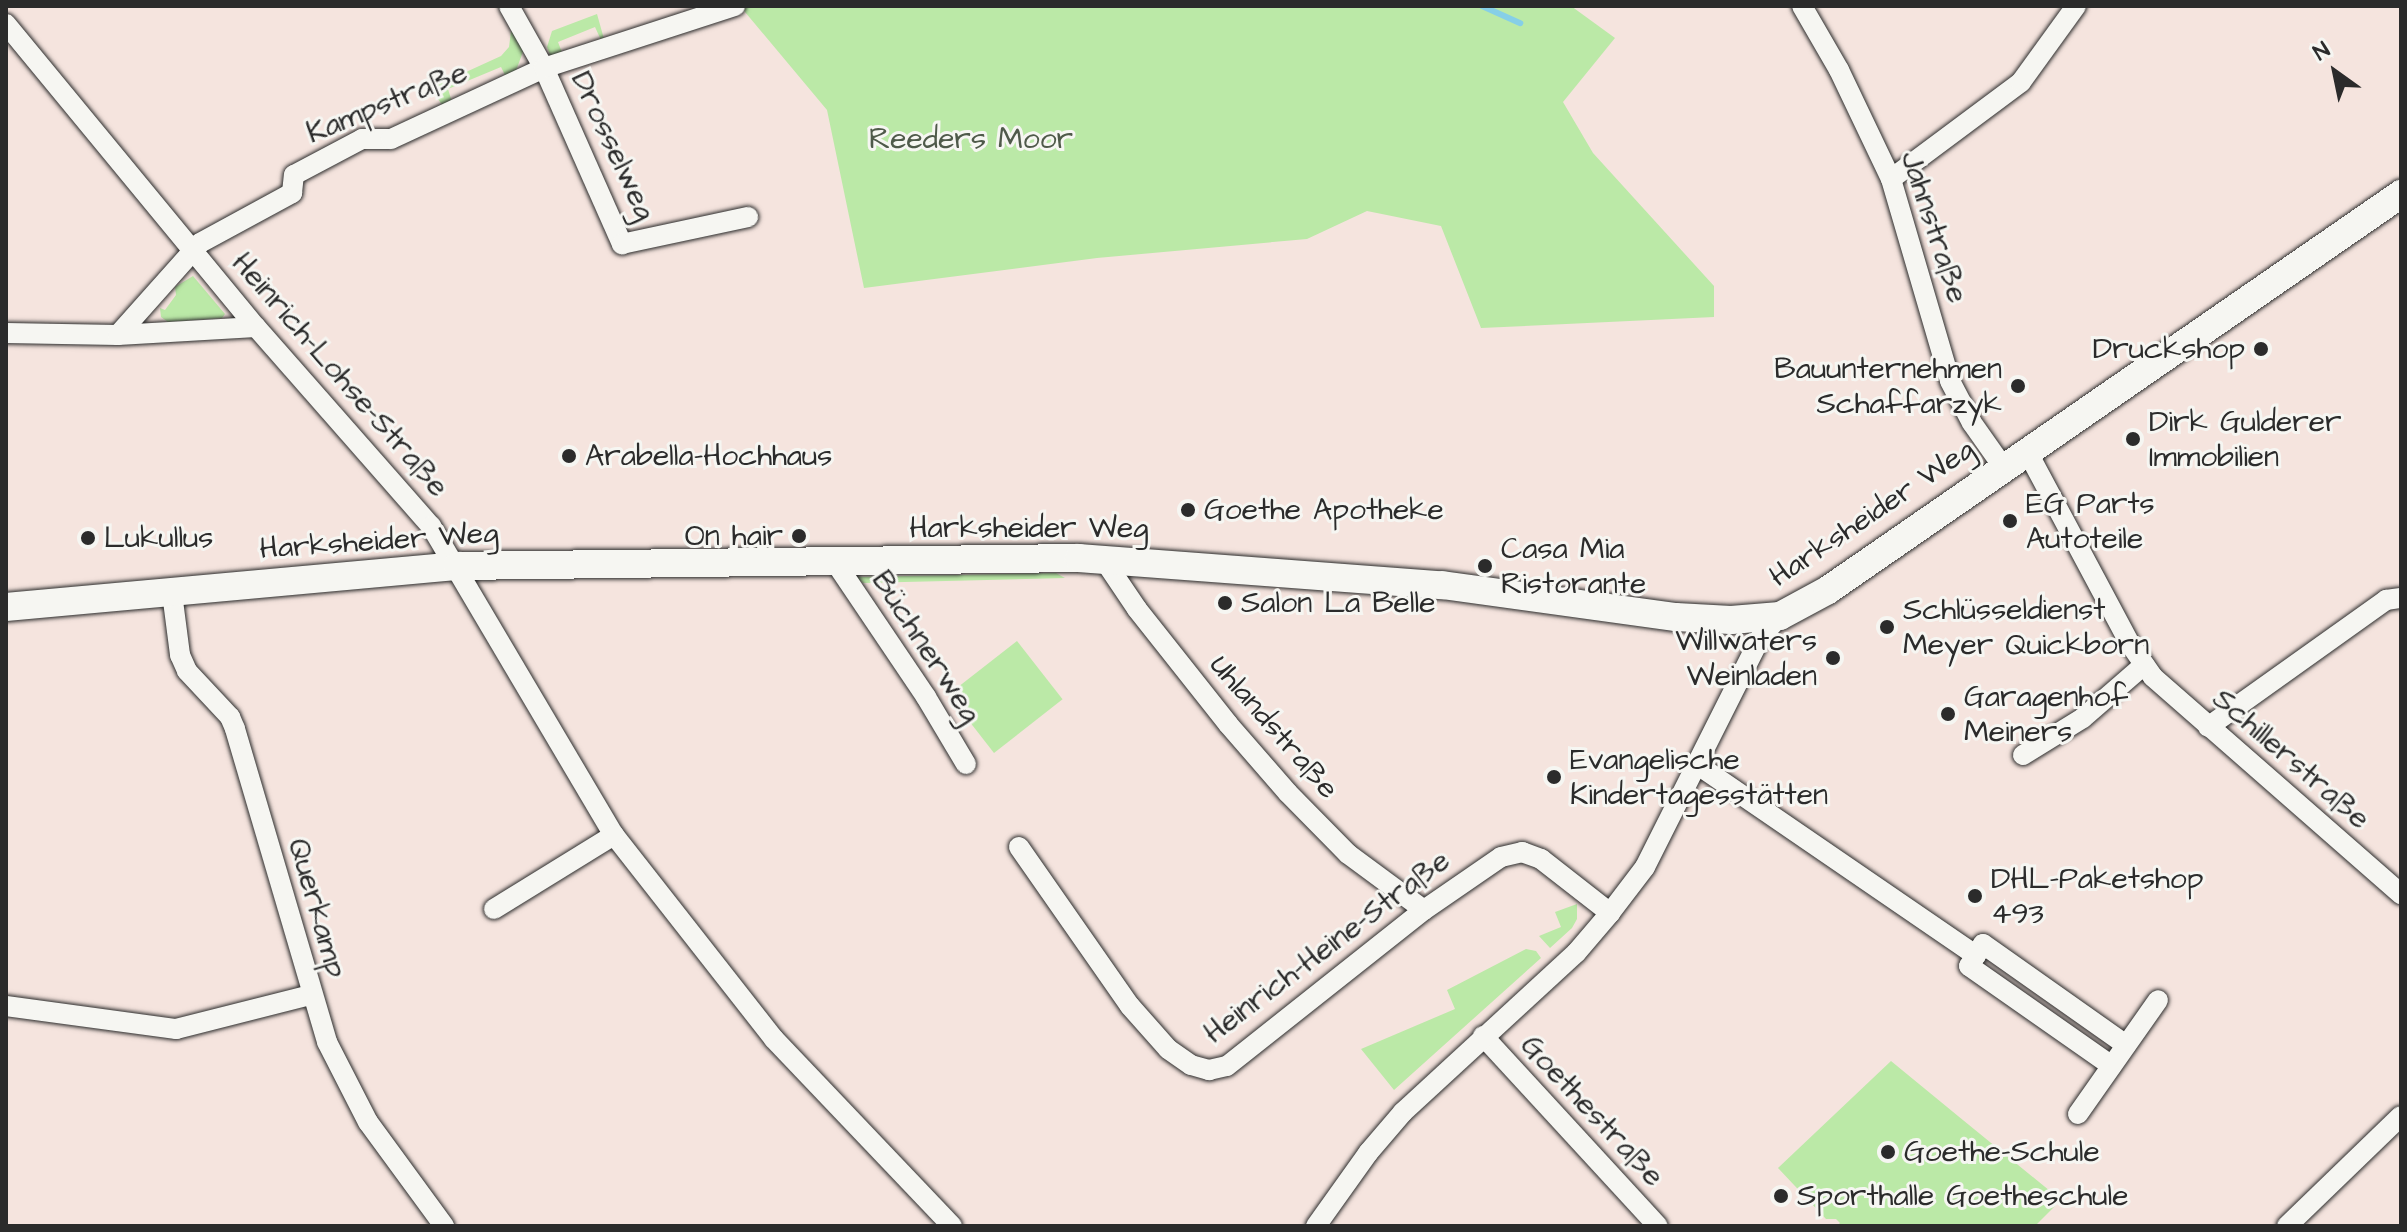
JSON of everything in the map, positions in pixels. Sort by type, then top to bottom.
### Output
[{"type":"main road","name":"Harksheider Weg","points":[[6,607],[458,566],[1104,560],[1442,585],[1676,617],[1731,620],[1780,616],[1828,590],[2401,194]]},
{"type":"street","name":"Drosselweg","points":[[509,6],[544,68],[622,244],[748,217]]},
{"type":"street","name":"Kampstraße","points":[[118,335],[183,260],[195,253],[200,243],[292,193],[294,175],[362,139],[391,139],[544,68],[735,6]]},
{"type":"street","name":"Jahnstraße","points":[[1802,6],[1839,70],[1891,179],[1950,381],[1972,423],[2015,459]]},
{"type":"street","points":[[1891,179],[2021,82],[2076,6]]},
{"type":"street","name":"Heinrich-Lohse-Straße","points":[[6,24],[256,327],[431,526],[458,566],[614,835],[774,1039],[945,1224]]},
{"type":"street","points":[[6,333],[118,335],[256,327]]},
{"type":"street","name":"Schillerstraße","points":[[2015,459],[2144,665],[2208,727],[2401,894]]},
{"type":"street","name":"Uhlandstraße","points":[[1104,560],[1137,609],[1228,724],[1288,793],[1348,854],[1424,910]]},
{"type":"street","name":"Büchnerweg","points":[[835,562],[966,764]]},
{"type":"street","name":"Querkamp","points":[[172,593],[180,655],[187,671],[230,717],[235,729],[310,995],[327,1042],[368,1122],[444,1226]]},
{"type":"street","points":[[2208,727],[2386,600],[2401,598]]},
{"type":"street","name":"Goethestraße","points":[[1316,1226],[1368,1153],[1403,1112],[1576,953],[1645,867],[1760,638],[1780,616]]},
{"type":"street","points":[[2023,755],[2083,718],[2144,665]]},
{"type":"street","points":[[1698,765],[1976,955]]},
{"type":"street","points":[[494,909],[614,835]]},
{"type":"street","name":"Heinrich-Heine-Straße","points":[[1019,847],[1130,1006],[1168,1049],[1191,1065],[1209,1070],[1227,1066],[1424,910],[1501,857],[1522,852],[1541,859],[1610,913]]},
{"type":"street","points":[[2112,1066],[1969,966],[1983,944],[2126,1045]]},
{"type":"street","points":[[6,1006],[176,1029],[310,995]]},
{"type":"street","points":[[2078,1114],[2158,1000]]},
{"type":"street","name":"Goethestraße","points":[[1483,1036],[1658,1226]]},
{"type":"street","points":[[2287,1226],[2401,1116]]},
{"type":"green space","name":"Reeders Moor","points":[[740,6],[1571,6],[1615,38],[1563,102],[1593,153],[1714,286],[1714,317],[1481,328],[1441,226],[1367,211],[1307,239],[1097,258],[864,288],[827,110]]},
{"type":"green space","points":[[597,14],[604,39],[601,40],[595,27],[558,42],[563,55],[550,55],[547,47],[552,31]]},
{"type":"green space","points":[[511,31],[524,49],[514,76],[506,77],[501,67],[448,89],[452,102],[442,105],[431,88],[501,56],[509,47]]},
{"type":"green space","points":[[193,276],[225,314],[222,318],[168,322],[161,317],[160,308],[165,310],[176,295],[175,287]]},
{"type":"green space","points":[[1056,573],[1065,578],[863,583],[856,577]]},
{"type":"green space","points":[[1017,641],[1063,699],[994,753],[948,695]]},
{"type":"green space","points":[[1577,904],[1577,919],[1572,928],[1550,948],[1539,936],[1561,927],[1555,912]]},
{"type":"green space","points":[[1526,949],[1536,951],[1541,958],[1394,1090],[1361,1049],[1455,1009],[1447,990]]},
{"type":"green space","name":"Goethe-Schule","points":[[1891,1061],[2061,1200],[2035,1226],[1837,1226],[1840,1223],[1836,1219],[1826,1219],[1778,1168]]},
{"type":"waterway","points":[[1482,6],[1520,23]]},
{"type":"place","name":"Druckshop","points":[[2261,349]]},
{"type":"place","name":"Bauunternehmen Schaffarzyk","points":[[2018,386]]},
{"type":"place","name":"Dirk Gulderer Immobilien","points":[[2133,439]]},
{"type":"place","name":"Arabella-Hochhaus","points":[[569,456]]},
{"type":"place","name":"Goethe Apotheke","points":[[1188,510]]},
{"type":"place","name":"EG Parts Autoteile","points":[[2010,521]]},
{"type":"place","name":"On hair","points":[[799,536]]},
{"type":"place","name":"Lukullus","points":[[88,538]]},
{"type":"place","name":"Casa Mia Ristorante","points":[[1485,566]]},
{"type":"place","name":"Salon La Belle","points":[[1225,603]]},
{"type":"place","name":"Schlüsseldienst Meyer Quickborn","points":[[1887,627]]},
{"type":"place","name":"Willwaters Weinladen","points":[[1833,658]]},
{"type":"place","name":"Garagenhof Meiners","points":[[1948,714]]},
{"type":"place","name":"Evangelische Kindertagesstätten","points":[[1554,777]]},
{"type":"place","name":"DHL-Paketshop 493","points":[[1975,896]]},
{"type":"place","name":"Goethe-Schule","points":[[1888,1152]]},
{"type":"place","name":"Sporthalle Goetheschule","points":[[1781,1196]]}]
